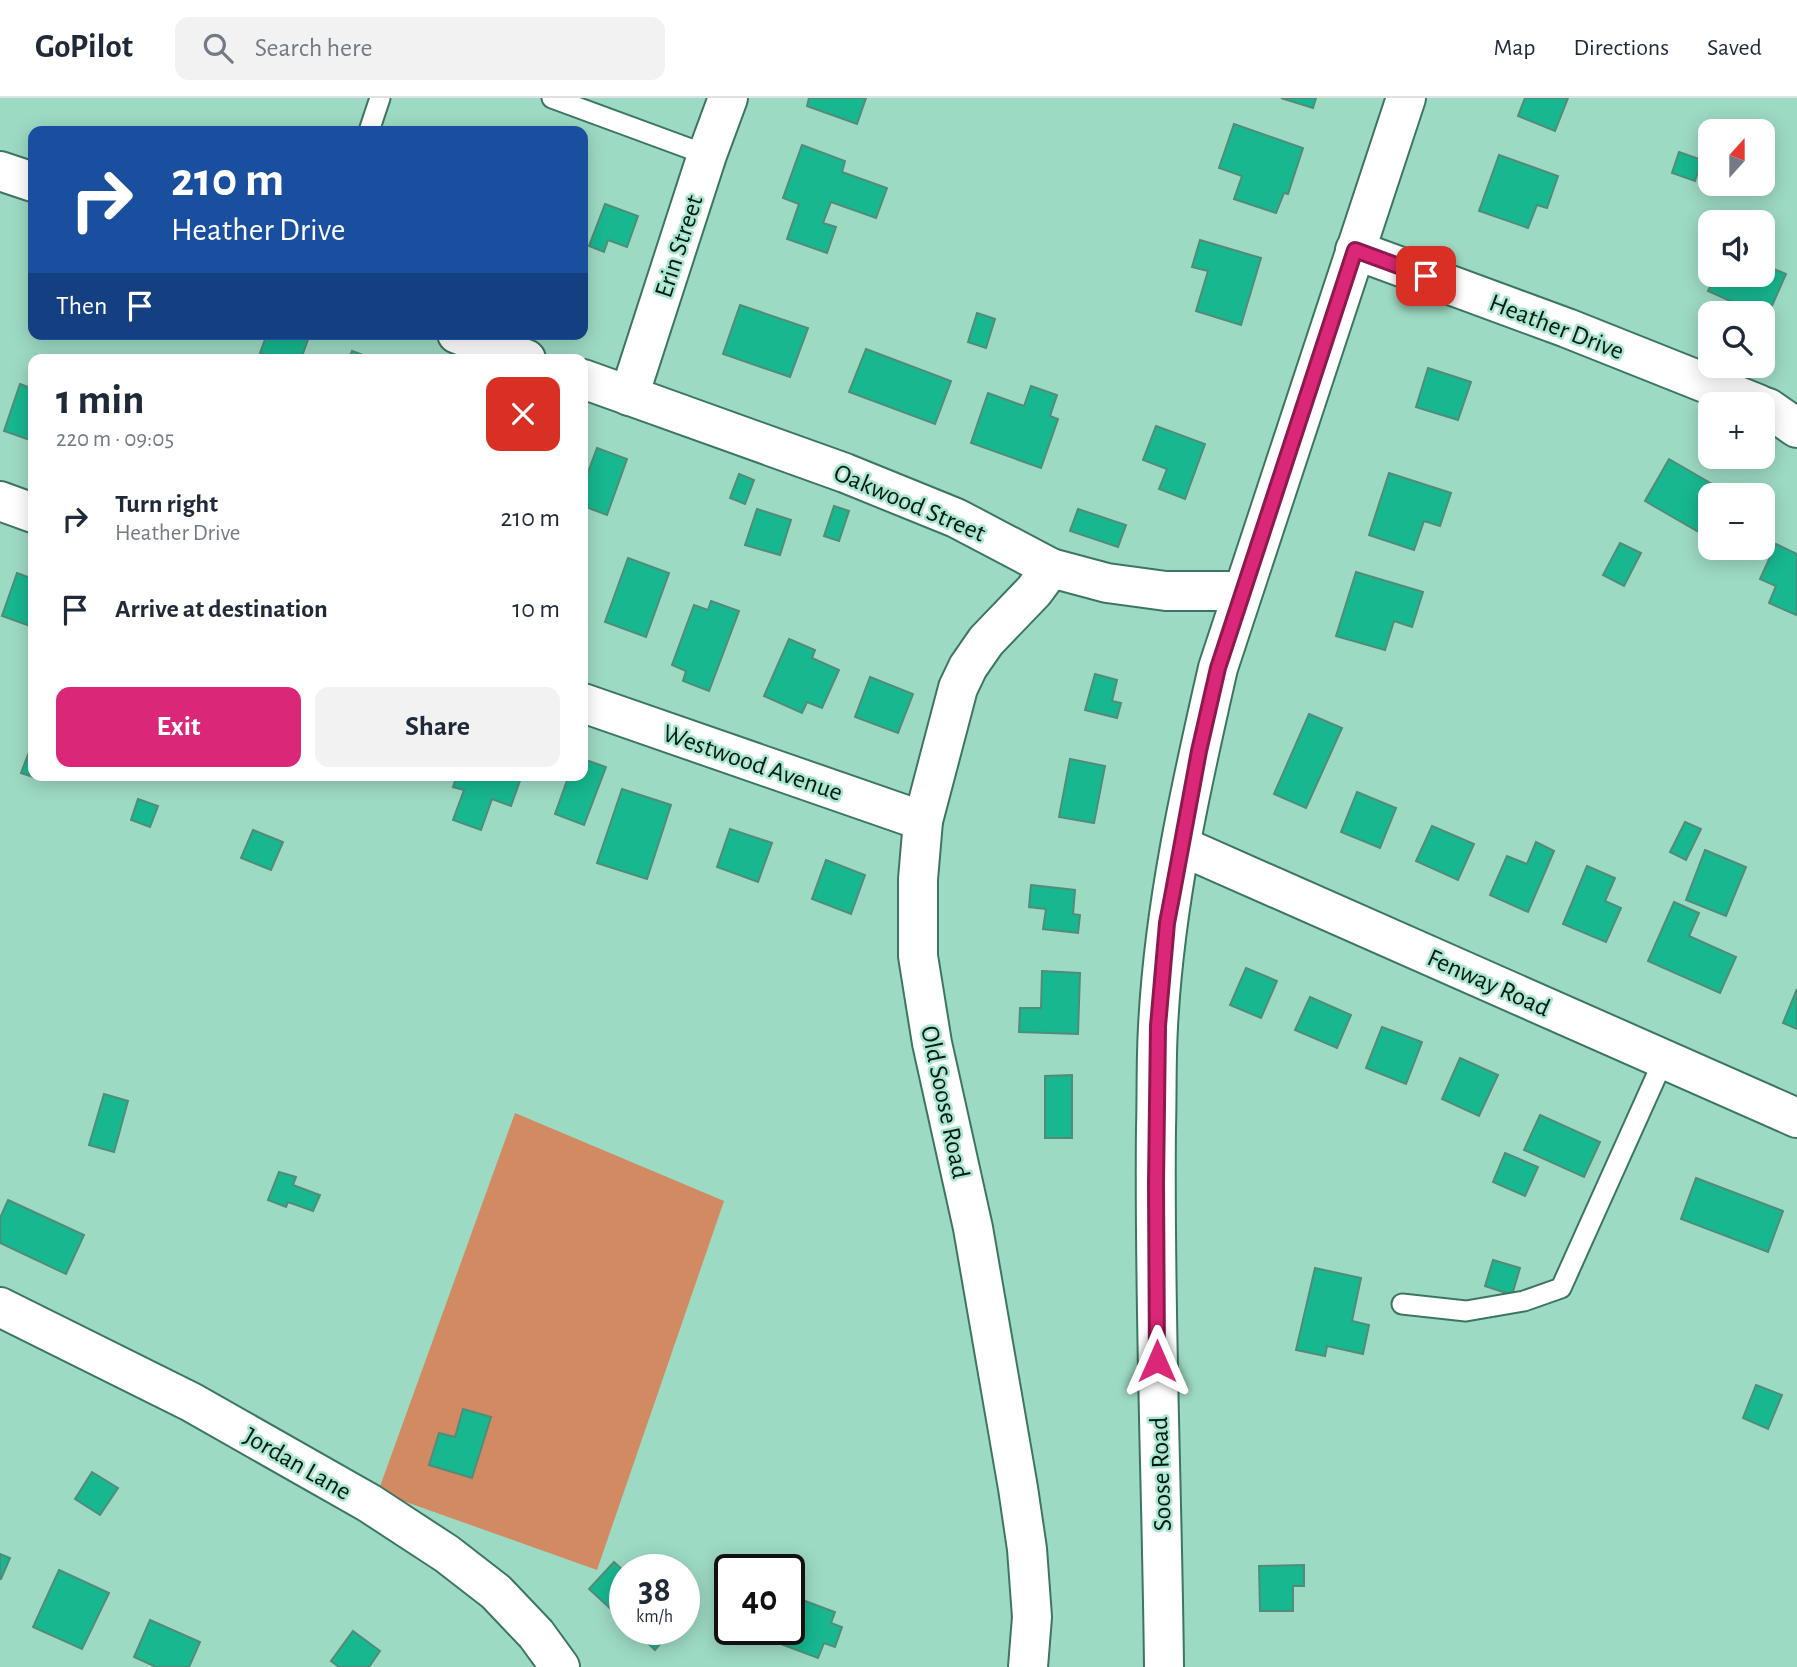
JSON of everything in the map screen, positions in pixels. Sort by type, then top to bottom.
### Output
[{"type":"street","name":"Erin Street","points":[[629,396],[728,98]]},
{"type":"street","name":"Soose Road","points":[[1164,1667],[1163,1532],[1156,1347],[1156,1183],[1158,1026],[1167,923],[1199,751],[1218,668],[1406,98]]},
{"type":"street","points":[[0,171],[28,181]]},
{"type":"street","name":"Heather Drive","points":[[1355,250],[1567,328],[1727,392]]},
{"type":"street","points":[[474,340],[512,354]]},
{"type":"street","name":"Oakwood Street","points":[[588,381],[845,473],[956,518],[1051,568],[1107,583],[1166,591],[1242,591]]},
{"type":"street","name":"Heather Drive","points":[[1775,412],[1797,428]]},
{"type":"street","points":[[0,501],[28,511]]},
{"type":"street","name":"Old Soose Road","points":[[1028,1667],[1032,1617],[1027,1549],[973,1227],[932,1043],[918,956],[918,879],[923,821],[958,688],[968,667],[986,641],[1034,591],[1051,568]]},
{"type":"street","name":"Westwood Avenue","points":[[588,705],[923,821]]},
{"type":"street","name":"Fenway Road","points":[[1181,846],[1797,1118]]},
{"type":"street","name":"Jordan Lane","points":[[0,1307],[191,1402],[369,1503],[447,1554],[496,1592],[536,1634],[560,1667]]},
{"type":"lane","points":[[371,126],[380,98]]},
{"type":"lane","points":[[552,98],[707,155]]},
{"type":"lane","points":[[1402,1304],[1466,1311],[1524,1301],[1561,1288],[1664,1059]]},
{"type":"shaded area","points":[[515,1113],[724,1201],[597,1570],[378,1492]]},
{"type":"building","points":[[809,98],[866,98],[857,124],[807,106]]},
{"type":"building","points":[[1281,98],[1316,98],[1313,108]]},
{"type":"building","points":[[1525,98],[1568,98],[1555,131],[1518,116]]},
{"type":"building","points":[[1234,124],[1303,148],[1288,194],[1284,193],[1276,213],[1234,199],[1242,176],[1219,168]]},
{"type":"building","points":[[802,145],[845,161],[842,172],[887,188],[876,218],[831,202],[823,223],[836,227],[827,253],[787,239],[799,204],[783,198]]},
{"type":"building","points":[[1679,152],[1698,159],[1695,181],[1672,173]]},
{"type":"building","points":[[1499,155],[1558,176],[1547,208],[1537,205],[1528,228],[1479,211]]},
{"type":"building","points":[[605,204],[638,216],[627,247],[608,240],[604,252],[589,246]]},
{"type":"building","points":[[1200,240],[1261,258],[1241,325],[1196,311],[1208,271],[1192,267]]},
{"type":"building","points":[[1775,269],[1786,274],[1774,301],[1730,301],[1708,291],[1710,287],[1775,287]]},
{"type":"building","points":[[740,305],[808,328],[790,377],[723,354]]},
{"type":"building","points":[[977,313],[995,319],[986,348],[968,342]]},
{"type":"building","points":[[265,340],[308,340],[303,354],[260,353]]},
{"type":"building","points":[[866,349],[951,381],[935,424],[849,392]]},
{"type":"building","points":[[1428,368],[1471,382],[1458,420],[1416,407]]},
{"type":"building","points":[[20,384],[28,387],[28,439],[4,431]]},
{"type":"building","points":[[1031,386],[1057,395],[1050,416],[1058,419],[1041,468],[971,443],[988,393],[1024,406]]},
{"type":"building","points":[[1156,426],[1205,444],[1185,499],[1159,489],[1167,469],[1143,460]]},
{"type":"building","points":[[597,448],[627,459],[607,515],[588,508],[588,472]]},
{"type":"building","points":[[1669,459],[1710,483],[1698,483],[1698,532],[1645,501]]},
{"type":"building","points":[[1389,473],[1451,493],[1440,526],[1424,521],[1414,550],[1369,535]]},
{"type":"building","points":[[739,474],[754,480],[745,504],[730,498]]},
{"type":"building","points":[[834,506],[849,511],[839,541],[824,536]]},
{"type":"building","points":[[757,509],[791,520],[780,555],[745,545]]},
{"type":"building","points":[[1078,509],[1126,525],[1118,547],[1070,531]]},
{"type":"building","points":[[1620,543],[1641,553],[1624,586],[1603,575]]},
{"type":"building","points":[[1776,544],[1797,554],[1796,615],[1769,603],[1776,586],[1760,579],[1769,560],[1775,560]]},
{"type":"building","points":[[628,558],[669,573],[646,637],[605,622]]},
{"type":"building","points":[[1356,572],[1423,592],[1412,627],[1394,621],[1385,650],[1336,636]]},
{"type":"building","points":[[17,573],[28,577],[28,625],[2,616]]},
{"type":"building","points":[[711,601],[739,611],[709,691],[683,681],[686,671],[672,665],[694,605],[708,610]]},
{"type":"building","points":[[789,639],[815,650],[812,658],[839,670],[822,708],[807,702],[802,713],[764,696]]},
{"type":"building","points":[[1095,674],[1117,680],[1112,701],[1121,703],[1117,718],[1085,710]]},
{"type":"building","points":[[870,677],[913,694],[898,733],[855,717]]},
{"type":"building","points":[[1309,714],[1342,728],[1306,808],[1274,794]]},
{"type":"building","points":[[28,755],[28,775],[21,773]]},
{"type":"building","points":[[1070,759],[1105,766],[1094,823],[1059,817]]},
{"type":"building","points":[[588,761],[606,767],[584,825],[555,814],[567,781],[588,781]]},
{"type":"building","points":[[455,781],[520,781],[511,806],[492,799],[481,830],[453,820],[464,790],[453,787]]},
{"type":"building","points":[[622,789],[671,805],[647,879],[597,863]]},
{"type":"building","points":[[1357,792],[1396,808],[1380,848],[1341,832]]},
{"type":"building","points":[[138,799],[158,806],[150,827],[131,820]]},
{"type":"building","points":[[1685,822],[1701,829],[1686,860],[1670,852]]},
{"type":"building","points":[[1432,826],[1474,844],[1458,880],[1416,861]]},
{"type":"building","points":[[730,829],[772,843],[758,882],[717,867]]},
{"type":"building","points":[[253,830],[283,842],[271,870],[241,858]]},
{"type":"building","points":[[1536,842],[1554,851],[1528,912],[1490,895],[1507,856],[1527,864]]},
{"type":"building","points":[[1705,850],[1746,867],[1726,916],[1686,900]]},
{"type":"building","points":[[826,860],[865,875],[851,914],[812,899]]},
{"type":"building","points":[[1587,866],[1615,878],[1605,901],[1621,908],[1606,942],[1563,924]]},
{"type":"building","points":[[1031,885],[1075,890],[1073,914],[1080,915],[1078,933],[1043,929],[1046,909],[1029,907]]},
{"type":"building","points":[[1674,902],[1699,913],[1689,936],[1736,957],[1720,993],[1648,961]]},
{"type":"building","points":[[1246,968],[1277,981],[1261,1018],[1230,1005]]},
{"type":"building","points":[[1042,971],[1080,973],[1078,1034],[1019,1032],[1020,1008],[1041,1008]]},
{"type":"building","points":[[1797,989],[1797,1029],[1783,1023]]},
{"type":"building","points":[[1310,997],[1351,1015],[1337,1048],[1295,1030]]},
{"type":"building","points":[[1382,1027],[1422,1042],[1406,1084],[1366,1068]]},
{"type":"building","points":[[1460,1058],[1498,1075],[1479,1116],[1442,1099]]},
{"type":"building","points":[[1072,1075],[1072,1138],[1045,1138],[1045,1076]]},
{"type":"building","points":[[104,1094],[128,1101],[114,1152],[89,1145]]},
{"type":"building","points":[[1540,1115],[1600,1142],[1584,1177],[1524,1150]]},
{"type":"building","points":[[1505,1153],[1538,1167],[1525,1196],[1493,1182]]},
{"type":"building","points":[[279,1172],[296,1177],[293,1185],[320,1195],[313,1211],[288,1202],[286,1207],[268,1200]]},
{"type":"building","points":[[1696,1178],[1783,1211],[1768,1252],[1681,1219]]},
{"type":"building","points":[[8,1200],[84,1235],[66,1274],[0,1243],[0,1218]]},
{"type":"building","points":[[1493,1260],[1520,1268],[1512,1295],[1485,1286]]},
{"type":"building","points":[[1315,1268],[1361,1278],[1352,1321],[1369,1325],[1363,1354],[1327,1346],[1325,1356],[1296,1350]]},
{"type":"building","points":[[1756,1385],[1782,1395],[1768,1429],[1743,1418]]},
{"type":"building","points":[[463,1409],[491,1417],[472,1478],[429,1465],[439,1433],[455,1437]]},
{"type":"building","points":[[92,1472],[118,1488],[100,1515],[75,1499]]},
{"type":"building","points":[[0,1554],[10,1558],[1,1579],[0,1579]]},
{"type":"building","points":[[1304,1565],[1304,1586],[1293,1586],[1293,1611],[1260,1611],[1259,1566]]},
{"type":"building","points":[[609,1567],[609,1607],[589,1589]]},
{"type":"building","points":[[59,1570],[109,1593],[82,1649],[33,1627]]},
{"type":"building","points":[[805,1601],[835,1612],[831,1623],[842,1627],[835,1647],[824,1643],[818,1658],[783,1645],[805,1645]]},
{"type":"building","points":[[150,1620],[200,1642],[189,1667],[156,1667],[134,1657]]},
{"type":"building","points":[[353,1631],[380,1651],[369,1667],[339,1667],[331,1661]]},
{"type":"route","points":[[1157,1361],[1158,1026],[1167,923],[1199,751],[1218,668],[1355,250],[1426,276]]}]
